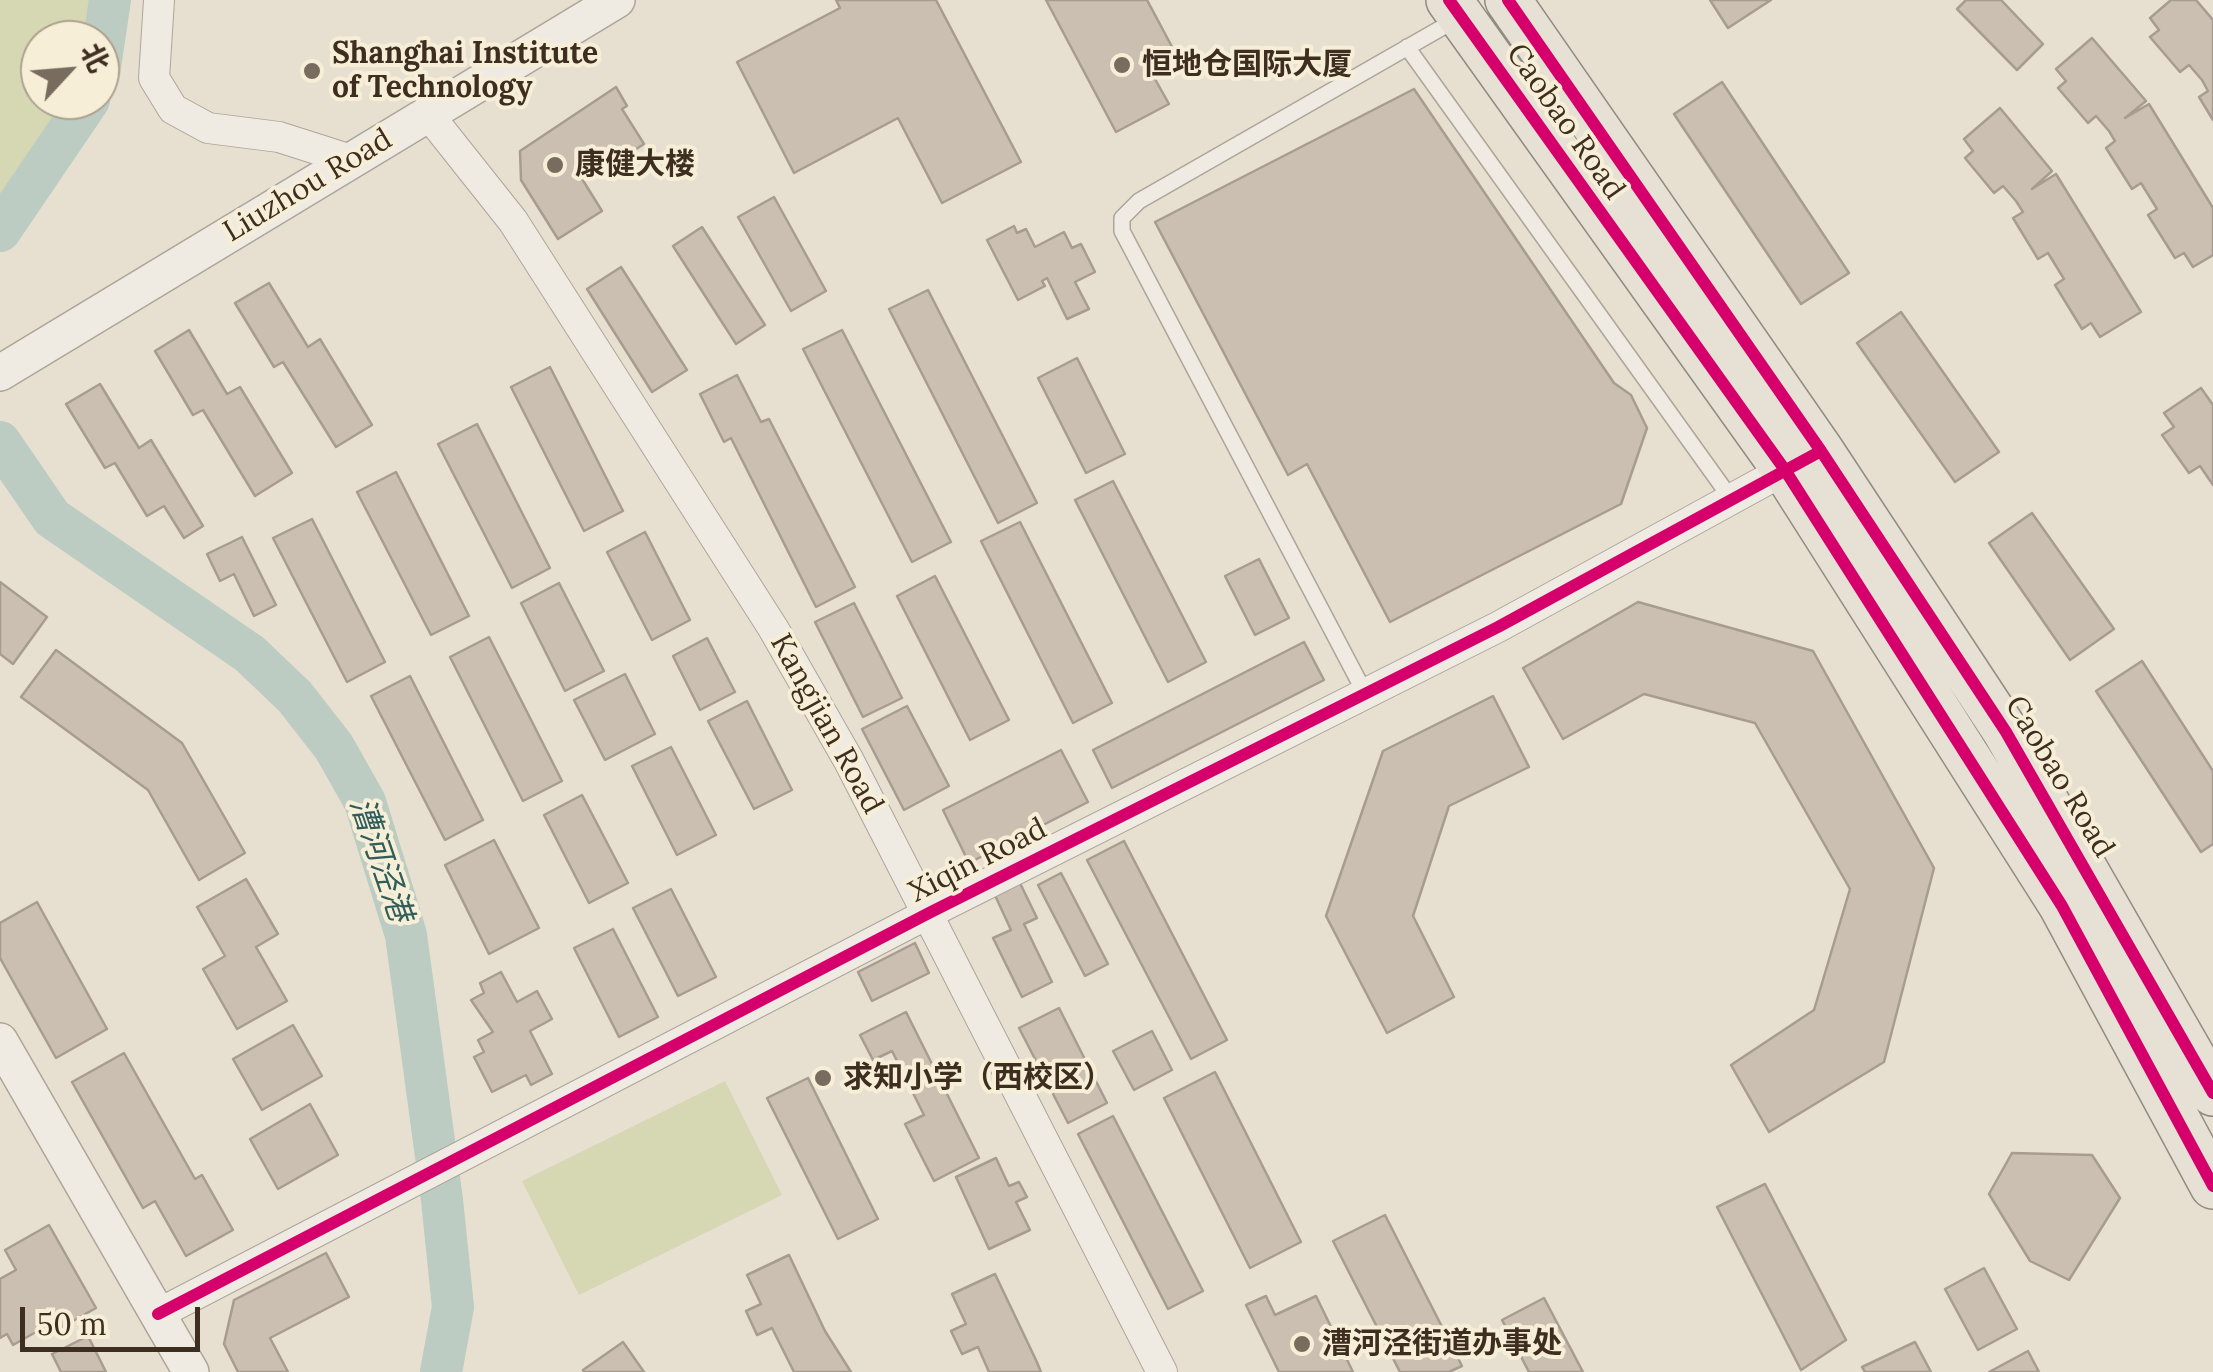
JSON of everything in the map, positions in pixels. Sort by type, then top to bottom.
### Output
[{"type":"main road","name":"Caobao Road","points":[[1508,0],[1803,460],[2062,906],[2213,1186]]},
{"type":"main road","name":"Caobao Road","points":[[1455,8],[1803,460],[2006,732],[2213,1093]]},
{"type":"street","points":[[159,0],[154,78],[173,109],[208,128],[279,138],[352,160]]},
{"type":"street","name":"Liuzhou Road","points":[[8,368],[617,0]]},
{"type":"street","name":"Kangjian Road","points":[[428,114],[513,221],[772,628],[929,914],[1162,1372]]},
{"type":"street","name":"Xiqin Road","points":[[158,1314],[929,914],[1366,695],[1803,460]]},
{"type":"street","points":[[0,1040],[191,1372]]},
{"type":"lane","points":[[1366,695],[1122,231],[1122,218],[1139,201],[1407,47],[1455,8]]},
{"type":"lane","points":[[1407,47],[1732,500]]},
{"type":"green space","points":[[0,0],[110,0],[107,20],[20,20],[20,120],[75,120],[0,231]]},
{"type":"green space","points":[[725,1081],[782,1195],[579,1295],[522,1181]]},
{"type":"building","points":[[836,0],[936,0],[1021,162],[942,203],[898,118],[794,173],[737,62],[840,8]]},
{"type":"building","name":"恒地仓国际大厦","points":[[1046,0],[1147,0],[1178,58],[1151,72],[1169,104],[1116,132]]},
{"type":"building","points":[[1710,0],[1771,0],[1728,28]]},
{"type":"building","points":[[1966,0],[2001,0],[2043,44],[2017,70],[1957,9]]},
{"type":"building","points":[[2171,0],[2196,0],[2213,20],[2213,120],[2199,97],[2208,91],[2202,80],[2189,65],[2180,72],[2150,37],[2159,30],[2150,18]]},
{"type":"building","points":[[2092,38],[2146,101],[2125,118],[2149,104],[2213,208],[2213,255],[2193,267],[2184,253],[2175,258],[2148,215],[2157,209],[2141,183],[2132,189],[2106,148],[2115,141],[2109,131],[2096,116],[2088,123],[2058,88],[2066,81],[2056,69]]},
{"type":"building","points":[[1722,82],[1849,273],[1801,304],[1674,114]]},
{"type":"building","name":"康健大楼","points":[[616,87],[627,106],[622,109],[644,144],[619,160],[614,152],[579,174],[602,211],[558,239],[521,180],[520,151]]},
{"type":"building","points":[[1414,89],[1614,383],[1631,395],[1647,428],[1621,504],[1390,622],[1307,464],[1288,475],[1155,222]]},
{"type":"building","points":[[2000,108],[2052,171],[2032,189],[2056,174],[2141,312],[2100,337],[2091,323],[2082,329],[2055,285],[2064,279],[2048,253],[2038,259],[2013,218],[2023,212],[2016,201],[2003,186],[1994,193],[1965,158],[1973,151],[1964,139]]},
{"type":"building","points":[[774,197],[826,291],[791,311],[738,217]]},
{"type":"building","points":[[1014,226],[1017,233],[1026,229],[1035,247],[1064,232],[1072,248],[1081,244],[1095,272],[1075,282],[1089,309],[1067,319],[1047,278],[1042,281],[1045,286],[1018,300],[987,240]]},
{"type":"building","points":[[702,227],[765,325],[736,344],[673,246]]},
{"type":"building","points":[[621,267],[687,370],[652,392],[587,289]]},
{"type":"building","points":[[269,283],[308,347],[320,339],[372,425],[336,447],[283,362],[274,367],[235,303]]},
{"type":"building","points":[[928,290],[1037,503],[998,523],[889,309]]},
{"type":"building","points":[[1901,312],[1999,452],[1955,482],[1857,343]]},
{"type":"building","points":[[189,330],[227,394],[240,387],[292,473],[255,496],[203,410],[193,415],[155,351]]},
{"type":"building","points":[[842,330],[951,542],[912,562],[803,349]]},
{"type":"building","points":[[1077,358],[1125,454],[1086,473],[1038,378]]},
{"type":"building","points":[[550,367],[623,511],[584,531],[511,387]]},
{"type":"building","points":[[737,375],[761,422],[769,419],[855,587],[816,607],[731,438],[724,442],[700,394]]},
{"type":"building","points":[[100,384],[139,448],[151,440],[203,526],[184,538],[164,506],[147,516],[115,463],[105,468],[66,404]]},
{"type":"building","points":[[2201,388],[2213,405],[2213,485],[2200,466],[2189,473],[2162,435],[2174,427],[2164,413]]},
{"type":"building","points":[[477,424],[550,568],[512,588],[438,444]]},
{"type":"building","points":[[396,472],[469,616],[431,635],[357,492]]},
{"type":"building","points":[[1113,481],[1206,662],[1168,682],[1075,500]]},
{"type":"building","points":[[2032,513],[2114,629],[2070,660],[1989,543]]},
{"type":"building","points":[[312,519],[385,662],[347,682],[273,538]]},
{"type":"building","points":[[1020,522],[1112,703],[1073,723],[981,541]]},
{"type":"building","points":[[645,532],[690,620],[652,640],[607,552]]},
{"type":"building","points":[[242,537],[276,605],[254,616],[234,574],[220,581],[207,554]]},
{"type":"building","points":[[1259,559],[1289,618],[1255,635],[1225,576]]},
{"type":"building","points":[[935,576],[1009,720],[970,740],[897,596]]},
{"type":"building","points":[[0,582],[47,617],[13,664],[0,654]]},
{"type":"building","points":[[559,583],[604,671],[565,691],[521,603]]},
{"type":"building","points":[[1638,602],[1813,651],[1934,868],[1884,1062],[1769,1132],[1731,1065],[1814,1010],[1850,889],[1755,723],[1644,694],[1563,739],[1523,668]]},
{"type":"building","points":[[854,603],[902,698],[863,717],[815,622]]},
{"type":"building","points":[[489,637],[562,781],[523,801],[450,657]]},
{"type":"building","points":[[707,638],[735,692],[700,710],[673,656]]},
{"type":"building","points":[[1304,642],[1324,680],[1112,788],[1093,750]]},
{"type":"building","points":[[56,650],[182,743],[245,853],[199,880],[148,790],[21,697]]},
{"type":"building","points":[[2142,661],[2213,771],[2213,844],[2201,852],[2096,691]]},
{"type":"building","points":[[625,674],[655,734],[605,760],[574,700]]},
{"type":"building","points":[[410,676],[483,820],[445,840],[371,696]]},
{"type":"building","points":[[1493,696],[1529,767],[1449,806],[1413,916],[1454,997],[1387,1033],[1326,916],[1383,751]]},
{"type":"building","points":[[747,701],[792,790],[754,809],[708,721]]},
{"type":"building","points":[[907,706],[949,786],[904,810],[862,729]]},
{"type":"building","points":[[671,747],[716,835],[677,855],[632,766]]},
{"type":"building","points":[[1061,750],[1088,802],[969,863],[943,810]]},
{"type":"building","points":[[582,795],[628,883],[589,903],[544,815]]},
{"type":"building","points":[[494,840],[539,928],[489,954],[445,865]]},
{"type":"building","points":[[1124,841],[1227,1040],[1191,1059],[1087,860]]},
{"type":"building","points":[[1061,873],[1108,964],[1085,976],[1038,885]]},
{"type":"building","points":[[246,879],[278,934],[256,947],[287,1001],[237,1029],[203,969],[225,956],[197,907]]},
{"type":"building","points":[[1018,879],[1037,918],[1024,924],[1052,982],[1022,997],[993,938],[1011,930],[993,891]]},
{"type":"building","points":[[671,889],[716,977],[678,996],[633,908]]},
{"type":"building","points":[[37,902],[107,1029],[56,1058],[0,958],[0,923]]},
{"type":"building","points":[[613,929],[658,1017],[619,1037],[574,948]]},
{"type":"building","points":[[915,943],[929,973],[872,1001],[858,972]]},
{"type":"building","points":[[501,972],[517,1002],[537,991],[552,1019],[530,1031],[552,1074],[531,1085],[526,1075],[492,1092],[474,1057],[484,1052],[478,1040],[493,1032],[471,1000],[484,993],[480,983]]},
{"type":"building","points":[[1059,1008],[1107,1103],[1068,1123],[1019,1028]]},
{"type":"building","points":[[906,1012],[979,1158],[934,1181],[905,1124],[924,1115],[892,1051],[873,1060],[860,1035]]},
{"type":"building","points":[[293,1025],[322,1076],[262,1110],[233,1059]]},
{"type":"building","points":[[1152,1031],[1172,1070],[1134,1090],[1113,1051]]},
{"type":"building","points":[[124,1053],[195,1179],[202,1175],[233,1230],[186,1256],[155,1201],[143,1208],[72,1082]]},
{"type":"building","points":[[1215,1072],[1301,1242],[1250,1268],[1164,1098]]},
{"type":"building","points":[[808,1078],[878,1219],[838,1239],[767,1098]]},
{"type":"building","points":[[310,1104],[338,1155],[278,1189],[250,1139]]},
{"type":"building","points":[[1113,1116],[1203,1291],[1168,1309],[1078,1134]]},
{"type":"building","points":[[2012,1153],[2092,1155],[2120,1198],[2069,1280],[2030,1261],[1989,1194]]},
{"type":"building","points":[[996,1158],[1009,1186],[1019,1182],[1027,1197],[1016,1202],[1030,1230],[989,1249],[956,1177]]},
{"type":"building","points":[[1765,1184],[1846,1340],[1801,1370],[1717,1207]]},
{"type":"building","points":[[1385,1215],[1462,1366],[1449,1372],[1400,1372],[1333,1241]]},
{"type":"building","points":[[49,1225],[96,1308],[48,1335],[43,1328],[13,1345],[7,1334],[0,1338],[0,1279],[16,1270],[5,1250]]},
{"type":"building","points":[[326,1253],[349,1297],[270,1338],[288,1372],[238,1372],[224,1344],[234,1300]]},
{"type":"building","points":[[789,1255],[825,1331],[851,1372],[794,1372],[772,1328],[757,1335],[746,1311],[761,1304],[747,1275]]},
{"type":"building","points":[[1984,1268],[2017,1329],[1978,1350],[1945,1289]]},
{"type":"building","points":[[995,1274],[1041,1372],[989,1372],[978,1347],[962,1354],[951,1331],[966,1324],[952,1294]]},
{"type":"building","name":"漕河泾街道办事处","points":[[1266,1296],[1275,1315],[1316,1296],[1353,1372],[1279,1372],[1246,1305]]},
{"type":"building","points":[[1544,1298],[1583,1372],[1529,1372],[1502,1320]]},
{"type":"building","points":[[88,1336],[106,1372],[61,1372],[52,1354]]},
{"type":"building","points":[[623,1342],[644,1372],[584,1372],[583,1370]]},
{"type":"building","points":[[1915,1342],[1931,1372],[1865,1372],[1862,1367]]},
{"type":"building","points":[[2028,1351],[2039,1372],[1989,1372]]},
{"type":"waterway","name":"漕河泾港","points":[[107,20],[110,0]]},
{"type":"waterway","name":"漕河泾港","points":[[0,231],[75,120]]},
{"type":"waterway","name":"漕河泾港","points":[[0,442],[52,518],[250,654],[295,697],[334,747],[365,802],[406,935],[442,1200],[453,1307],[441,1372]]},
{"type":"cycle path","points":[[1449,0],[1785,470],[2062,906],[2213,1186]]},
{"type":"cycle path","points":[[1508,0],[1821,451],[2006,732],[2213,1093]]},
{"type":"cycle path","points":[[158,1314],[929,913],[1498,627],[1821,451]]},
{"type":"place","name":"恒地仓国际大厦","points":[[1122,65]]},
{"type":"place","name":"Shanghai Institute of Technology","points":[[312,71]]},
{"type":"place","name":"康健大楼","points":[[555,165]]},
{"type":"place","name":"求知小学（西校区）","points":[[823,1078]]},
{"type":"place","name":"漕河泾街道办事处","points":[[1302,1344]]}]
